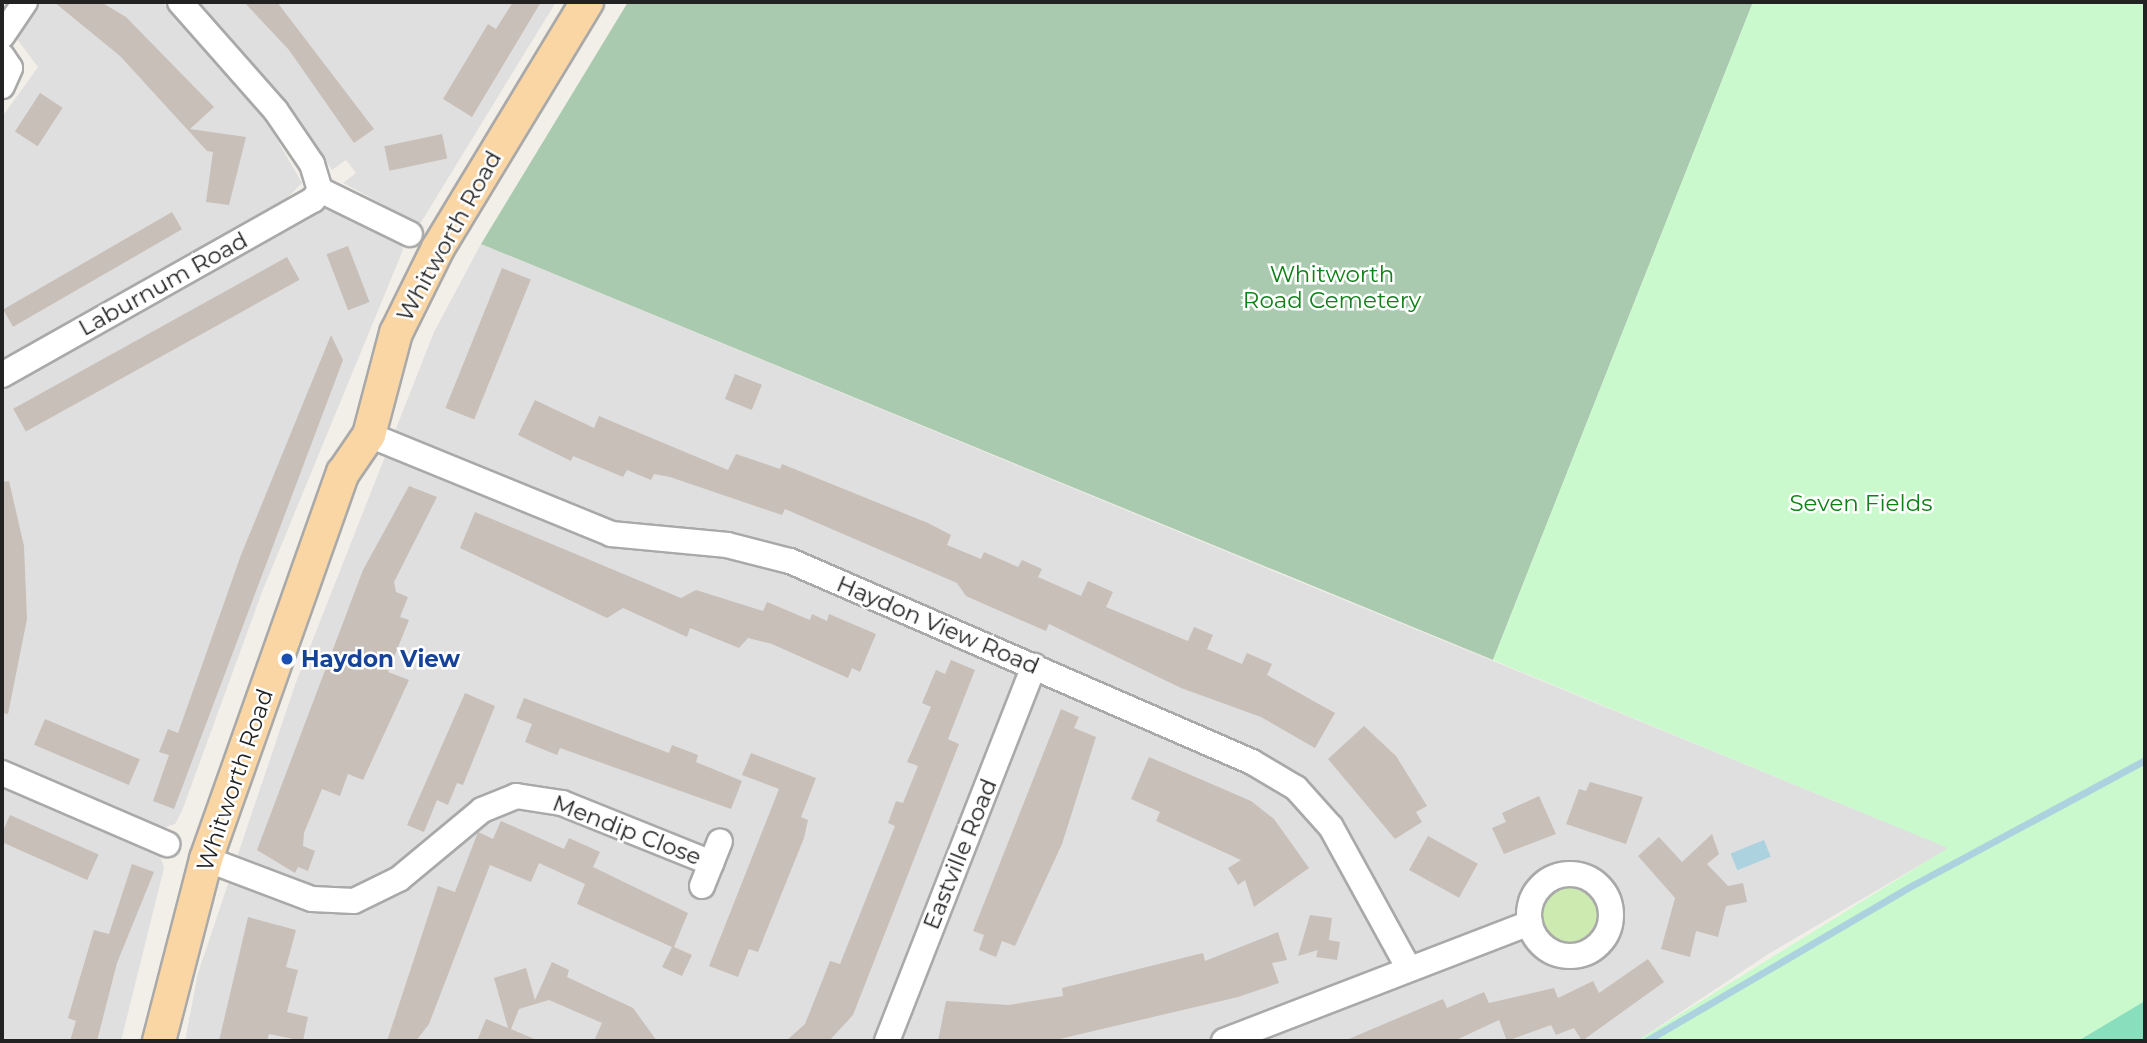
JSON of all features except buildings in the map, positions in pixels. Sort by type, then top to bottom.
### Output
[{"type":"main road","name":"Whitworth Road","points":[[159,1041],[173,965],[206,859],[343,473],[369,435],[379,380],[416,289],[587,2]]},
{"type":"street","points":[[2,36],[25,2]]},
{"type":"street","points":[[180,2],[276,111],[313,164],[320,190],[410,234]]},
{"type":"street","points":[[2,55],[10,68],[2,86]]},
{"type":"street","name":"Laburnum Road","points":[[2,375],[313,200],[320,190]]},
{"type":"street","name":"Haydon View Road","points":[[369,435],[611,534],[727,545],[790,561],[1252,762],[1296,788],[1349,854],[1407,965]]},
{"type":"street","name":"Eastville Road","points":[[887,1041],[1034,666]]},
{"type":"street","points":[[2,773],[167,844]]},
{"type":"street","name":"Mendip Close","points":[[206,859],[312,899],[354,901],[399,879],[482,810],[516,796],[562,803],[711,863]]},
{"type":"street","points":[[1224,1041],[1306,1013],[1407,965],[1530,923]]},
{"type":"shaded area","points":[[39,2],[162,2],[264,117],[302,183],[281,204],[2,361],[2,117],[38,67],[17,39]]},
{"type":"shaded area","points":[[196,2],[556,2],[420,224],[343,183],[356,173],[346,160],[332,170],[289,109]]},
{"type":"shaded area","points":[[325,209],[401,242],[403,250],[262,592],[182,811],[175,824],[163,828],[2,758],[2,391]]},
{"type":"shaded area","points":[[481,244],[1949,848],[1770,953],[1637,1041],[185,1041],[198,973],[295,685],[434,332]]},
{"type":"shaded area","points":[[2,785],[160,856],[164,868],[121,1041],[2,1041]]},
{"type":"green space","name":"Whitworth Road Cemetery","points":[[628,2],[1753,2],[1493,660],[481,244]]},
{"type":"green space","name":"Seven Fields","points":[[1753,2],[2145,2],[2145,1041],[1637,1041],[1948,848],[1493,660]]},
{"type":"green space","points":[[1571,885],[1588,890],[1596,898],[1601,915],[1596,932],[1588,940],[1571,945],[1554,940],[1546,932],[1541,915],[1546,898],[1554,890]]},
{"type":"green space","points":[[2145,1001],[2145,1041],[2078,1041]]},
{"type":"water","points":[[1764,840],[1771,857],[1737,870],[1731,853]]},
{"type":"waterway","points":[[1646,1041],[1913,885],[2145,760]]},
{"type":"place","name":"Haydon View","points":[[287,659]]}]
